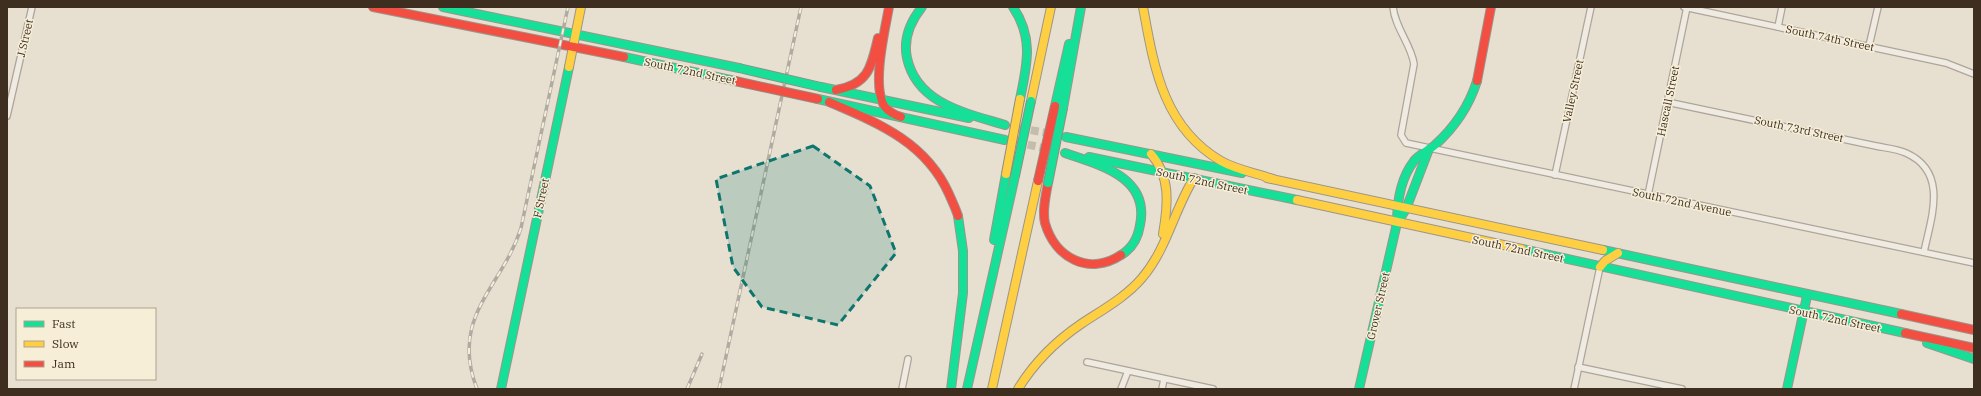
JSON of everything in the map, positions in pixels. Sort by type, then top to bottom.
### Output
[{"type":"main road","name":"South 72nd Street","points":[[373,7],[573,46],[1006,140]]},
{"type":"main road","name":"South 72nd Street","points":[[443,7],[575,33],[821,87],[1007,125],[946,105],[929,97],[919,86],[911,72],[906,46],[910,25],[922,7]]},
{"type":"main road","name":"F Street","points":[[500,389],[581,7]]},
{"type":"main road","points":[[836,90],[854,87],[859,84],[868,73],[886,7]]},
{"type":"main road","points":[[889,7],[881,61],[881,99],[892,113],[901,117]]},
{"type":"main road","points":[[976,349],[1027,62],[1028,44],[1024,24],[1013,7]]},
{"type":"main road","points":[[967,389],[1051,7]]},
{"type":"main road","points":[[1059,107],[1077,7]]},
{"type":"main road","points":[[992,389],[1038,181],[1059,107],[1081,7]]},
{"type":"main road","points":[[1143,7],[1161,89],[1170,110],[1181,128],[1203,149],[1222,161],[1273,179]]},
{"type":"main road","name":"Grover Street","points":[[1359,389],[1397,223],[1396,207],[1405,179],[1415,160],[1452,128],[1471,96],[1491,7]]},
{"type":"main road","points":[[829,102],[876,121],[912,144],[937,171],[953,199],[961,226],[965,252],[961,314],[951,389]]},
{"type":"main road","name":"South 72nd Street","points":[[1059,107],[1044,214],[1046,228],[1055,246],[1067,257],[1082,264],[1104,264],[1122,256],[1139,235],[1142,219],[1140,203],[1132,187],[1125,180],[1109,170],[1064,152],[1194,178],[1974,348]]},
{"type":"main road","name":"South 72nd Street","points":[[1066,137],[1273,179],[1396,207],[1618,253],[1807,296],[1974,330]]},
{"type":"main road","name":"Grover Street","points":[[1397,223],[1406,209],[1429,149]]},
{"type":"main road","points":[[1151,154],[1160,164],[1164,172],[1167,198],[1160,248]]},
{"type":"main road","points":[[1018,389],[1035,365],[1059,341],[1135,285],[1150,268],[1183,195],[1194,178]]},
{"type":"main road","points":[[1600,267],[1605,261],[1618,253]]},
{"type":"main road","points":[[1787,389],[1807,296]]},
{"type":"main road","points":[[1900,333],[1974,359]]},
{"type":"street","name":"J Street","points":[[7,116],[32,7]]},
{"type":"street","name":"South 72nd Avenue","points":[[1393,7],[1395,19],[1412,53],[1414,64],[1401,135],[1403,142],[1414,146],[1974,263]]},
{"type":"street","name":"Valley Street","points":[[1555,175],[1591,7]]},
{"type":"street","name":"South 74th Street","points":[[1686,7],[1946,62],[1974,74]]},
{"type":"street","name":"Hascall Street","points":[[1648,195],[1686,7]]},
{"type":"street","points":[[1778,27],[1782,7]]},
{"type":"street","points":[[1869,46],[1878,7]]},
{"type":"street","name":"South 73rd Street","points":[[1667,102],[1901,151],[1916,159],[1925,168],[1932,181],[1935,194],[1924,252]]},
{"type":"street","points":[[1574,389],[1600,267]]},
{"type":"street","points":[[902,389],[908,359]]},
{"type":"street","points":[[1087,362],[1213,389]]},
{"type":"street","points":[[1578,367],[1682,389]]},
{"type":"street","points":[[1120,389],[1128,371]]},
{"type":"street","points":[[1162,389],[1164,379]]},
{"type":"highlighted area","points":[[813,146],[870,186],[896,253],[838,325],[762,307],[733,267],[716,179]]},
{"type":"tunnel","points":[[1019,128],[1053,134]]},
{"type":"tunnel","points":[[1016,142],[1062,152]]},
{"type":"railway","points":[[477,389],[470,364],[469,341],[481,304],[513,249],[521,228],[568,7]]},
{"type":"railway","points":[[719,389],[801,7]]},
{"type":"railway","points":[[687,389],[702,354]]},
{"type":"traffic: fast","points":[[443,7],[739,68]]},
{"type":"traffic: fast","points":[[922,7],[914,19],[908,31],[907,37],[906,51],[912,74],[921,86],[932,96],[945,104],[959,111],[1005,125]]},
{"type":"traffic: fast","points":[[1013,7],[1020,18],[1024,30],[1027,52],[1025,75],[1020,99]]},
{"type":"traffic: fast","points":[[1063,108],[1081,7]]},
{"type":"traffic: fast","points":[[1055,106],[1069,44]]},
{"type":"traffic: fast","points":[[624,57],[735,81]]},
{"type":"traffic: fast","points":[[501,389],[569,67]]},
{"type":"traffic: fast","points":[[739,68],[821,87]]},
{"type":"traffic: fast","points":[[1359,389],[1397,223],[1400,191],[1405,175],[1416,159],[1435,145],[1449,131],[1470,99],[1477,81]]},
{"type":"traffic: fast","points":[[821,87],[969,118]]},
{"type":"traffic: fast","points":[[818,99],[1005,140]]},
{"type":"traffic: fast","points":[[1015,176],[1031,101]]},
{"type":"traffic: fast","points":[[1048,183],[1063,108]]},
{"type":"traffic: fast","points":[[1066,137],[1242,173]]},
{"type":"traffic: fast","points":[[1397,223],[1406,209],[1429,149]]},
{"type":"traffic: fast","points":[[1065,153],[1107,168],[1130,184],[1137,195],[1141,209],[1139,230],[1132,246],[1121,255]]},
{"type":"traffic: fast","points":[[1089,157],[1297,200]]},
{"type":"traffic: fast","points":[[994,240],[1006,174]]},
{"type":"traffic: fast","points":[[967,389],[1015,176]]},
{"type":"traffic: fast","points":[[951,389],[963,293],[963,251],[958,216]]},
{"type":"traffic: fast","points":[[1522,249],[1905,333]]},
{"type":"traffic: fast","points":[[1603,250],[1901,314]]},
{"type":"traffic: fast","points":[[1787,389],[1807,296]]},
{"type":"traffic: fast","points":[[1927,343],[1974,359]]},
{"type":"traffic: slow","points":[[569,67],[581,7]]},
{"type":"traffic: slow","points":[[1031,101],[1051,7]]},
{"type":"traffic: slow","points":[[1143,7],[1157,73],[1164,94],[1186,131],[1201,147],[1221,161],[1240,169],[1273,179]]},
{"type":"traffic: slow","points":[[1006,174],[1020,99]]},
{"type":"traffic: slow","points":[[1151,154],[1162,172],[1165,182],[1167,202],[1163,234]]},
{"type":"traffic: slow","points":[[1018,389],[1038,361],[1054,345],[1081,324],[1129,291],[1142,278],[1158,255],[1187,190],[1194,178]]},
{"type":"traffic: slow","points":[[1267,178],[1603,250]]},
{"type":"traffic: slow","points":[[992,389],[1038,181]]},
{"type":"traffic: slow","points":[[1297,200],[1522,249]]},
{"type":"traffic: slow","points":[[1600,267],[1605,261],[1618,253]]},
{"type":"traffic: jam","points":[[373,7],[624,57]]},
{"type":"traffic: jam","points":[[889,7],[880,58],[879,86],[881,98],[885,107],[892,113],[901,117]]},
{"type":"traffic: jam","points":[[1477,81],[1491,7]]},
{"type":"traffic: jam","points":[[836,90],[856,83],[867,73],[873,58],[878,38]]},
{"type":"traffic: jam","points":[[735,81],[818,99]]},
{"type":"traffic: jam","points":[[829,102],[865,118],[899,136],[914,148],[939,176],[949,194],[958,216]]},
{"type":"traffic: jam","points":[[1038,181],[1055,106]]},
{"type":"traffic: jam","points":[[1048,183],[1044,208],[1045,223],[1057,246],[1065,254],[1075,260],[1097,264],[1109,261],[1121,255]]},
{"type":"traffic: jam","points":[[1901,314],[1974,330]]},
{"type":"traffic: jam","points":[[1905,333],[1974,348]]}]
